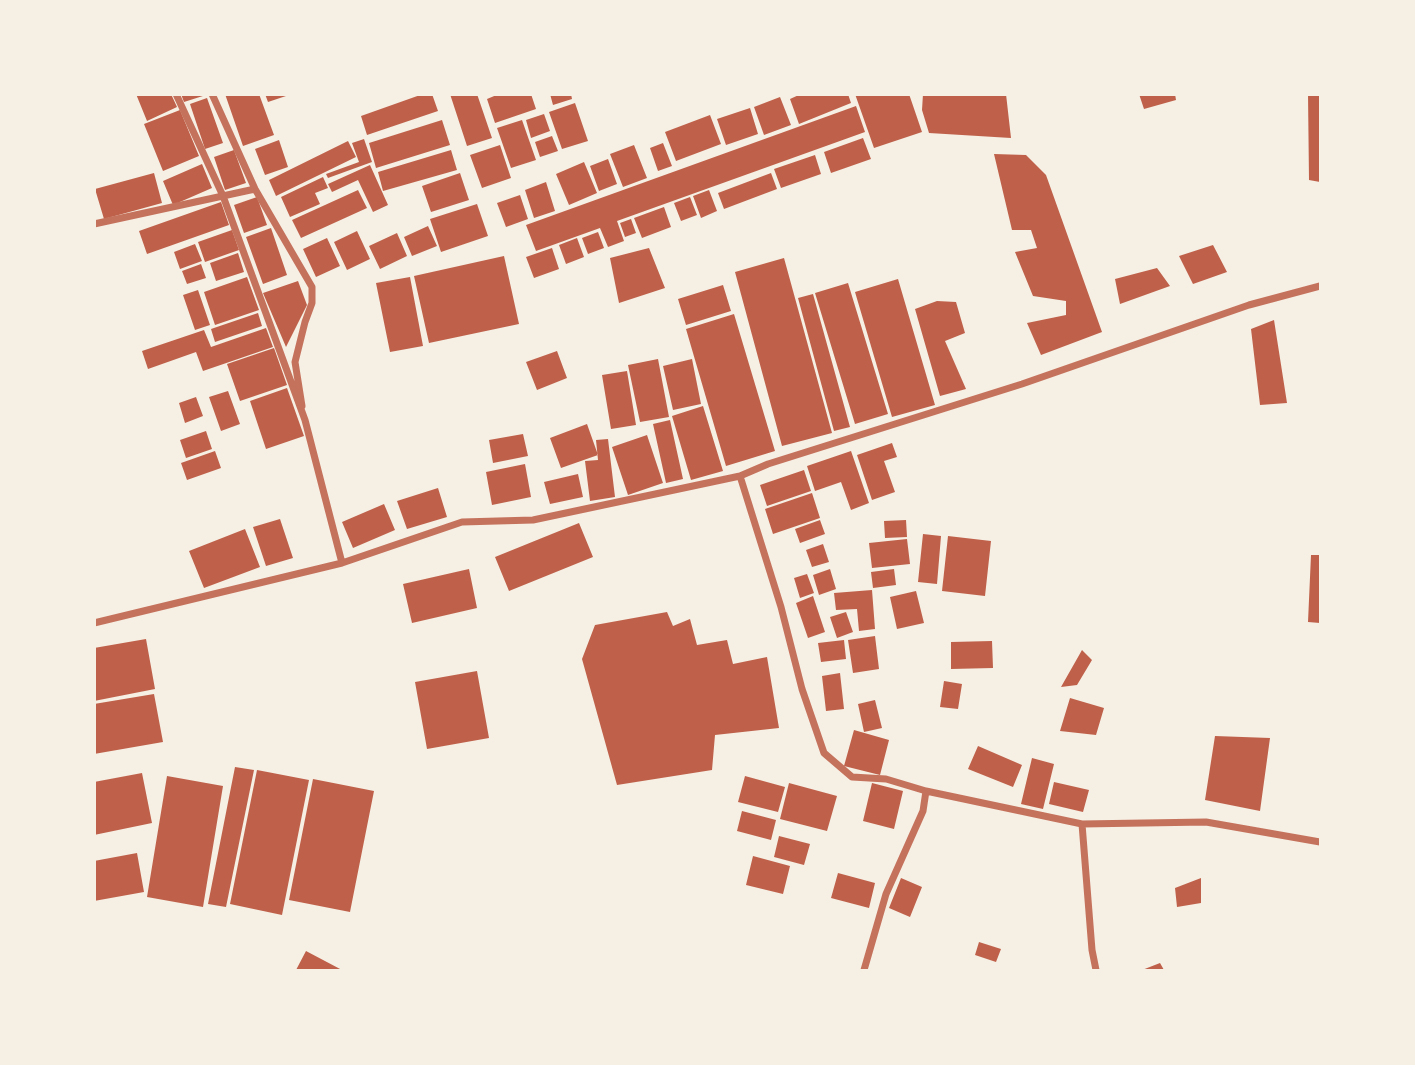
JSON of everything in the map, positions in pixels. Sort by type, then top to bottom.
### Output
[{"type":"street","points":[[176,94],[223,196],[305,420]]},
{"type":"street","points":[[212,94],[255,189],[312,287],[313,303],[305,322],[295,362],[305,420],[342,562]]},
{"type":"street","points":[[94,224],[255,189]]},
{"type":"street","points":[[94,623],[342,562],[462,522],[533,520],[740,476],[768,464],[1022,384],[1249,305],[1321,286]]},
{"type":"street","points":[[740,476],[781,607],[802,690],[824,753],[852,777],[886,779],[926,791],[1082,824],[1206,822],[1321,842]]},
{"type":"street","points":[[864,971],[886,894],[923,811],[926,791]]},
{"type":"street","points":[[1082,824],[1096,971]]},
{"type":"building","points":[[136,94],[171,94],[177,107],[147,121]]},
{"type":"building","points":[[181,94],[206,94],[206,95],[184,102]]},
{"type":"building","points":[[225,94],[259,94],[274,135],[243,146]]},
{"type":"building","points":[[265,94],[289,94],[289,95],[268,102]]},
{"type":"building","points":[[423,94],[432,94],[438,111],[367,135],[361,116]]},
{"type":"building","points":[[450,94],[477,94],[492,138],[467,146]]},
{"type":"building","points":[[499,94],[531,94],[536,109],[495,123],[487,99]]},
{"type":"building","points":[[550,94],[571,94],[572,99],[553,105]]},
{"type":"building","points":[[801,94],[848,94],[851,103],[799,124],[790,99]]},
{"type":"building","points":[[855,94],[909,94],[922,132],[874,148]]},
{"type":"building","points":[[923,94],[1006,94],[1011,138],[929,133],[922,110]]},
{"type":"building","points":[[1139,94],[1175,94],[1176,100],[1144,109]]},
{"type":"building","points":[[1308,94],[1320,94],[1320,182],[1309,180]]},
{"type":"building","points":[[780,97],[791,125],[764,135],[754,107]]},
{"type":"building","points":[[207,98],[223,143],[205,149],[190,104]]},
{"type":"building","points":[[575,103],[588,141],[562,149],[549,112]]},
{"type":"building","points":[[856,106],[865,132],[617,221],[624,241],[608,247],[600,228],[536,251],[526,225]]},
{"type":"building","points":[[750,108],[758,134],[726,145],[717,119]]},
{"type":"building","points":[[180,110],[199,156],[163,171],[144,124]]},
{"type":"building","points":[[544,114],[550,131],[531,138],[526,120]]},
{"type":"building","points":[[710,115],[721,144],[676,161],[665,132]]},
{"type":"building","points":[[442,120],[450,145],[376,168],[369,143]]},
{"type":"building","points":[[522,120],[536,160],[511,168],[497,128]]},
{"type":"building","points":[[552,136],[558,151],[540,157],[535,142]]},
{"type":"building","points":[[863,138],[871,159],[831,173],[824,152]]},
{"type":"building","points":[[364,139],[372,162],[328,178],[326,174],[359,162],[352,143]]},
{"type":"building","points":[[279,140],[288,167],[265,175],[255,149]]},
{"type":"building","points":[[348,141],[356,157],[276,196],[269,180]]},
{"type":"building","points":[[663,143],[672,166],[658,171],[650,148]]},
{"type":"building","points":[[500,145],[511,178],[482,188],[470,155]]},
{"type":"building","points":[[634,145],[647,178],[623,187],[610,154]]},
{"type":"building","points":[[234,150],[246,183],[225,190],[214,157]]},
{"type":"building","points":[[451,150],[457,170],[383,191],[378,172]]},
{"type":"building","points":[[994,154],[1026,155],[1046,175],[1102,332],[1041,355],[1027,323],[1066,315],[1066,301],[1033,296],[1015,252],[1037,248],[1031,230],[1012,230]]},
{"type":"building","points":[[815,155],[821,174],[781,188],[774,169]]},
{"type":"building","points":[[608,159],[617,184],[599,191],[590,166]]},
{"type":"building","points":[[584,162],[597,193],[569,205],[556,174]]},
{"type":"building","points":[[202,164],[212,188],[173,205],[163,181]]},
{"type":"building","points":[[370,165],[388,205],[373,212],[358,180],[332,192],[328,184]]},
{"type":"building","points":[[154,173],[162,203],[104,219],[95,189]]},
{"type":"building","points":[[460,173],[469,200],[431,212],[422,186]]},
{"type":"building","points":[[771,173],[777,189],[724,209],[718,193]]},
{"type":"building","points":[[323,177],[328,188],[315,193],[320,204],[290,217],[281,197]]},
{"type":"building","points":[[546,182],[555,211],[534,218],[525,190]]},
{"type":"building","points":[[358,190],[367,208],[301,238],[292,220]]},
{"type":"building","points":[[709,190],[717,211],[701,218],[693,196]]},
{"type":"building","points":[[520,195],[528,219],[506,227],[497,203]]},
{"type":"building","points":[[257,197],[267,225],[244,233],[234,205]]},
{"type":"building","points":[[690,197],[697,215],[681,221],[674,203]]},
{"type":"building","points":[[221,202],[229,225],[147,254],[139,231]]},
{"type":"building","points":[[477,204],[488,236],[441,252],[430,219]]},
{"type":"building","points":[[664,207],[671,227],[642,238],[634,218]]},
{"type":"building","points":[[631,219],[636,233],[625,237],[620,223]]},
{"type":"building","points":[[428,226],[437,246],[412,256],[404,237]]},
{"type":"building","points":[[271,228],[287,275],[263,284],[246,237]]},
{"type":"building","points":[[232,230],[239,250],[205,262],[198,242]]},
{"type":"building","points":[[357,231],[370,259],[347,270],[334,242]]},
{"type":"building","points":[[598,232],[604,248],[588,254],[582,238]]},
{"type":"building","points":[[397,233],[407,256],[380,269],[369,246]]},
{"type":"building","points":[[327,238],[340,266],[316,277],[303,249]]},
{"type":"building","points":[[577,238],[584,257],[566,264],[559,245]]},
{"type":"building","points":[[195,244],[202,261],[180,269],[174,252]]},
{"type":"building","points":[[1213,245],[1227,272],[1193,284],[1179,256]]},
{"type":"building","points":[[552,248],[559,269],[534,278],[526,257]]},
{"type":"building","points":[[649,248],[665,288],[619,303],[610,258]]},
{"type":"building","points":[[238,253],[244,272],[216,281],[210,263]]},
{"type":"building","points":[[504,256],[519,324],[429,343],[414,276]]},
{"type":"building","points":[[784,258],[832,433],[782,446],[735,272]]},
{"type":"building","points":[[201,264],[206,278],[187,284],[182,271]]},
{"type":"building","points":[[1157,268],[1170,286],[1120,304],[1115,279]]},
{"type":"building","points":[[247,277],[259,310],[215,325],[204,292]]},
{"type":"building","points":[[410,277],[423,346],[390,352],[376,283]]},
{"type":"building","points":[[898,279],[935,405],[892,417],[855,292]]},
{"type":"building","points":[[298,281],[307,305],[286,347],[263,293]]},
{"type":"building","points":[[848,283],[888,414],[855,424],[815,293]]},
{"type":"building","points":[[723,285],[731,311],[686,325],[678,299]]},
{"type":"building","points":[[198,290],[210,325],[195,330],[183,295]]},
{"type":"building","points":[[813,294],[850,427],[834,431],[798,298]]},
{"type":"building","points":[[937,301],[956,302],[965,333],[945,341],[966,389],[940,396],[915,309]]},
{"type":"building","points":[[258,313],[262,326],[215,342],[211,329]]},
{"type":"building","points":[[734,314],[775,451],[726,466],[686,329]]},
{"type":"building","points":[[1274,320],[1287,403],[1260,405],[1251,329]]},
{"type":"building","points":[[266,328],[273,347],[203,371],[196,352],[148,369],[142,351],[204,330],[211,347]]},
{"type":"building","points":[[274,348],[287,385],[240,401],[227,364]]},
{"type":"building","points":[[557,351],[567,378],[537,390],[526,362]]},
{"type":"building","points":[[658,359],[669,417],[640,422],[628,365]]},
{"type":"building","points":[[692,359],[701,404],[673,410],[663,366]]},
{"type":"building","points":[[627,371],[636,425],[611,429],[602,375]]},
{"type":"building","points":[[287,388],[304,436],[266,449],[250,401]]},
{"type":"building","points":[[228,391],[240,424],[221,431],[209,397]]},
{"type":"building","points":[[196,397],[203,416],[185,423],[179,403]]},
{"type":"building","points":[[703,406],[723,471],[691,480],[672,416]]},
{"type":"building","points":[[670,420],[683,479],[666,483],[653,424]]},
{"type":"building","points":[[587,424],[598,455],[561,468],[550,438]]},
{"type":"building","points":[[206,431],[212,449],[186,458],[180,440]]},
{"type":"building","points":[[523,434],[528,456],[493,463],[489,440]]},
{"type":"building","points":[[647,435],[663,483],[628,495],[612,447]]},
{"type":"building","points":[[608,439],[615,497],[590,501],[585,461],[598,460],[596,440]]},
{"type":"building","points":[[892,443],[897,457],[884,461],[895,492],[872,500],[857,455]]},
{"type":"building","points":[[215,451],[221,468],[187,480],[181,463]]},
{"type":"building","points":[[851,451],[869,503],[851,510],[841,482],[815,491],[807,466]]},
{"type":"building","points":[[525,464],[531,497],[492,505],[486,472]]},
{"type":"building","points":[[804,470],[811,491],[767,506],[760,485]]},
{"type":"building","points":[[578,474],[583,497],[550,504],[544,482]]},
{"type":"building","points":[[438,488],[447,517],[407,529],[397,501]]},
{"type":"building","points":[[812,493],[820,518],[773,534],[765,509]]},
{"type":"building","points":[[384,504],[395,530],[353,548],[342,522]]},
{"type":"building","points":[[280,519],[293,558],[266,566],[253,527]]},
{"type":"building","points":[[820,520],[825,534],[800,543],[795,529]]},
{"type":"building","points":[[906,520],[907,537],[885,538],[884,521]]},
{"type":"building","points":[[579,523],[593,557],[509,591],[495,557]]},
{"type":"building","points":[[245,529],[260,567],[204,588],[189,551]]},
{"type":"building","points":[[923,534],[941,536],[937,584],[918,582]]},
{"type":"building","points":[[948,536],[991,541],[985,596],[942,591]]},
{"type":"building","points":[[907,539],[910,564],[872,568],[869,543]]},
{"type":"building","points":[[823,544],[829,562],[812,567],[806,550]]},
{"type":"building","points":[[1311,555],[1320,555],[1320,623],[1308,622]]},
{"type":"building","points":[[469,569],[477,608],[412,623],[403,584]]},
{"type":"building","points":[[830,569],[836,589],[819,595],[813,575]]},
{"type":"building","points":[[894,569],[896,585],[873,588],[871,572]]},
{"type":"building","points":[[807,574],[814,593],[800,598],[794,578]]},
{"type":"building","points":[[872,590],[875,629],[859,631],[857,609],[836,610],[834,593]]},
{"type":"building","points":[[916,591],[924,623],[897,629],[890,597]]},
{"type":"building","points":[[813,596],[825,632],[808,638],[796,603]]},
{"type":"building","points":[[667,612],[673,626],[690,619],[697,645],[727,640],[733,664],[767,657],[779,728],[715,735],[712,770],[617,785],[582,659],[595,625]]},
{"type":"building","points":[[846,612],[853,632],[837,638],[830,617]]},
{"type":"building","points":[[875,636],[879,669],[853,673],[848,640]]},
{"type":"building","points":[[146,639],[155,689],[94,701],[94,648]]},
{"type":"building","points":[[844,640],[846,659],[821,662],[818,643]]},
{"type":"building","points":[[992,641],[993,668],[951,669],[951,642]]},
{"type":"building","points":[[1082,650],[1092,660],[1077,685],[1061,687]]},
{"type":"building","points":[[477,671],[489,738],[427,749],[415,682]]},
{"type":"building","points":[[840,673],[844,709],[826,711],[822,676]]},
{"type":"building","points":[[944,681],[962,684],[958,709],[940,707]]},
{"type":"building","points":[[154,694],[163,742],[94,754],[94,704]]},
{"type":"building","points":[[1070,698],[1104,708],[1096,735],[1060,731]]},
{"type":"building","points":[[875,700],[882,728],[864,732],[858,704]]},
{"type":"building","points":[[854,730],[889,740],[880,775],[844,766]]},
{"type":"building","points":[[1215,736],[1270,738],[1260,811],[1205,800]]},
{"type":"building","points":[[978,746],[1022,765],[1013,787],[968,769]]},
{"type":"building","points":[[1032,758],[1054,764],[1043,809],[1021,804]]},
{"type":"building","points":[[235,767],[254,770],[226,907],[208,904]]},
{"type":"building","points":[[257,770],[309,780],[282,915],[230,904]]},
{"type":"building","points":[[142,773],[152,823],[94,835],[94,782]]},
{"type":"building","points":[[167,776],[223,786],[203,907],[147,897]]},
{"type":"building","points":[[745,776],[785,787],[778,812],[738,802]]},
{"type":"building","points":[[313,779],[374,791],[350,912],[289,900]]},
{"type":"building","points":[[1054,782],[1089,790],[1083,812],[1049,804]]},
{"type":"building","points":[[789,783],[837,796],[827,831],[780,819]]},
{"type":"building","points":[[872,783],[903,791],[894,829],[863,821]]},
{"type":"building","points":[[742,811],[776,820],[771,840],[737,831]]},
{"type":"building","points":[[779,836],[810,844],[804,865],[774,857]]},
{"type":"building","points":[[137,853],[144,892],[94,901],[94,861]]},
{"type":"building","points":[[753,856],[790,866],[783,894],[746,885]]},
{"type":"building","points":[[838,873],[875,883],[869,908],[831,898]]},
{"type":"building","points":[[901,878],[922,887],[910,917],[889,908]]},
{"type":"building","points":[[1201,878],[1201,903],[1177,907],[1175,888]]},
{"type":"building","points":[[979,942],[1001,949],[996,962],[975,955]]},
{"type":"building","points":[[306,951],[342,970],[296,970]]},
{"type":"building","points":[[1160,963],[1164,970],[1142,970]]}]
